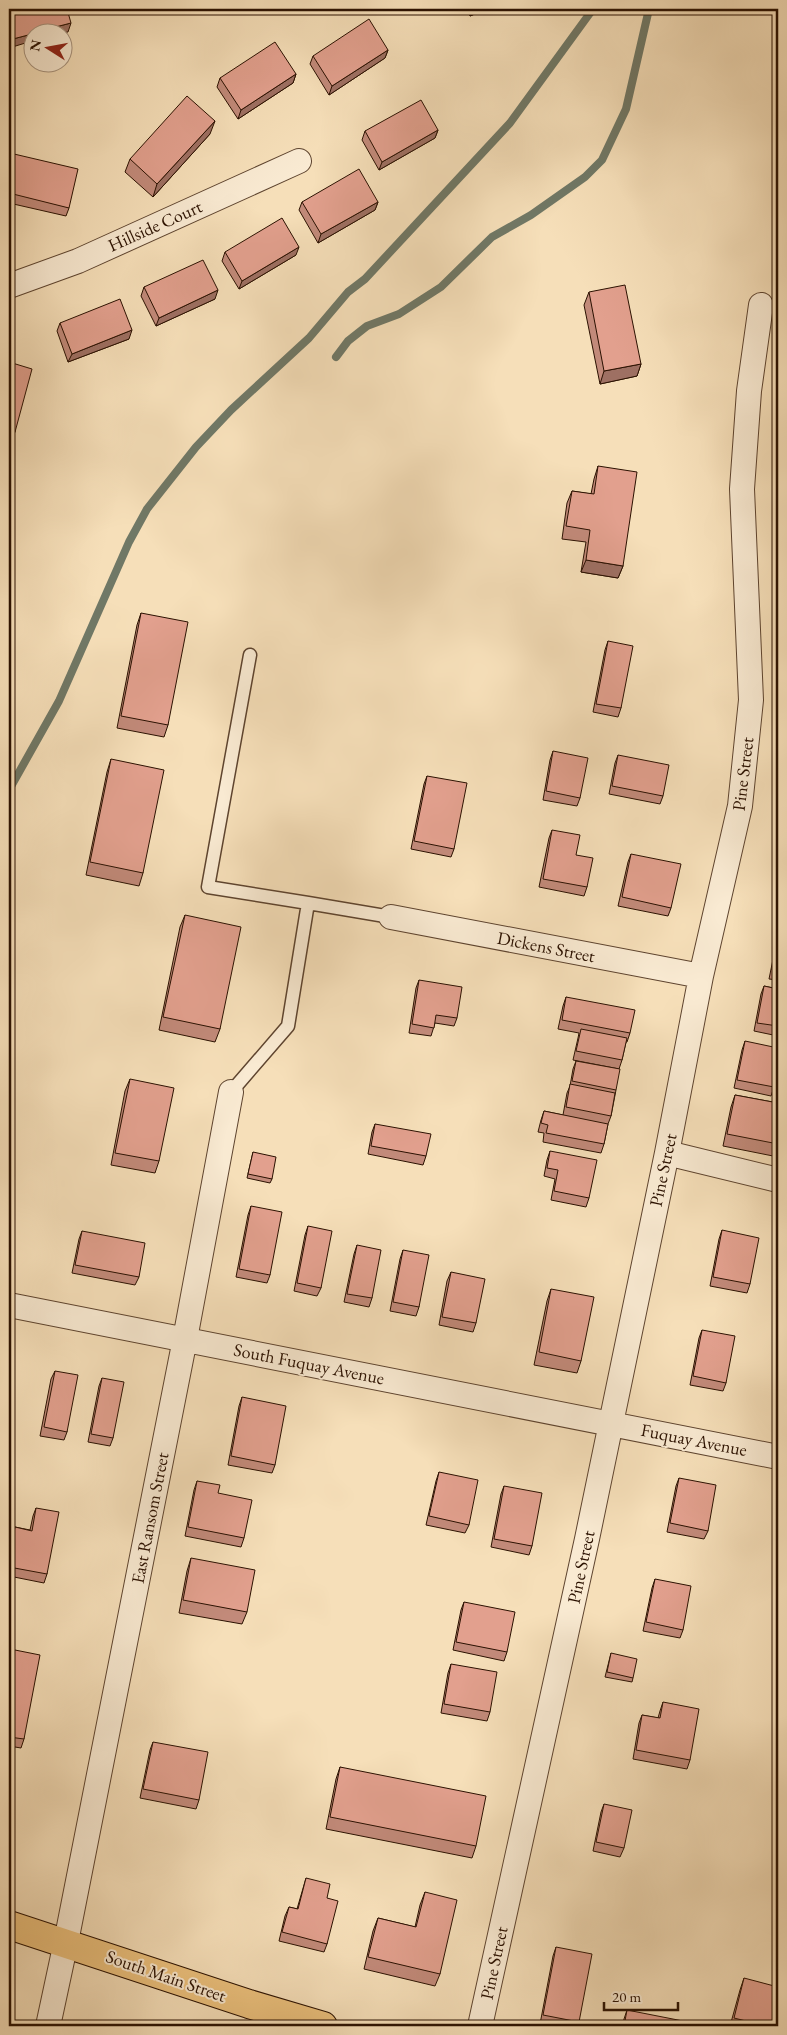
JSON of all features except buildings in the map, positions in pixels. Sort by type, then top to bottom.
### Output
[{"type":"main road","name":"South Main Street","points":[[9,1925],[66,1942],[249,2004],[323,2026]]},
{"type":"street","name":"Hillside Court","points":[[9,286],[78,261],[299,161]]},
{"type":"street","name":"Pine Street","points":[[480,2026],[587,1539],[667,1153],[701,976],[740,806],[750,700],[742,489],[749,391],[761,305]]},
{"type":"street","name":"Dickens Street","points":[[392,917],[701,976]]},
{"type":"street","name":"East Ransom Street","points":[[48,2026],[185,1339],[231,1092]]},
{"type":"street","points":[[667,1153],[778,1180]]},
{"type":"street","name":"South Fuquay Avenue","points":[[9,1305],[610,1424]]},
{"type":"street","name":"Fuquay Avenue","points":[[610,1424],[778,1457]]},
{"type":"lane","points":[[250,655],[208,887],[392,917]]},
{"type":"lane","points":[[231,1092],[288,1026],[308,903]]},
{"type":"waterway","points":[[9,790],[59,701],[129,542],[147,509],[196,447],[231,410],[309,338],[348,292],[365,279],[510,123],[593,9]]},
{"type":"waterway","points":[[336,357],[348,341],[367,326],[399,314],[441,287],[492,237],[531,215],[585,177],[602,160],[626,109],[649,9]]}]
